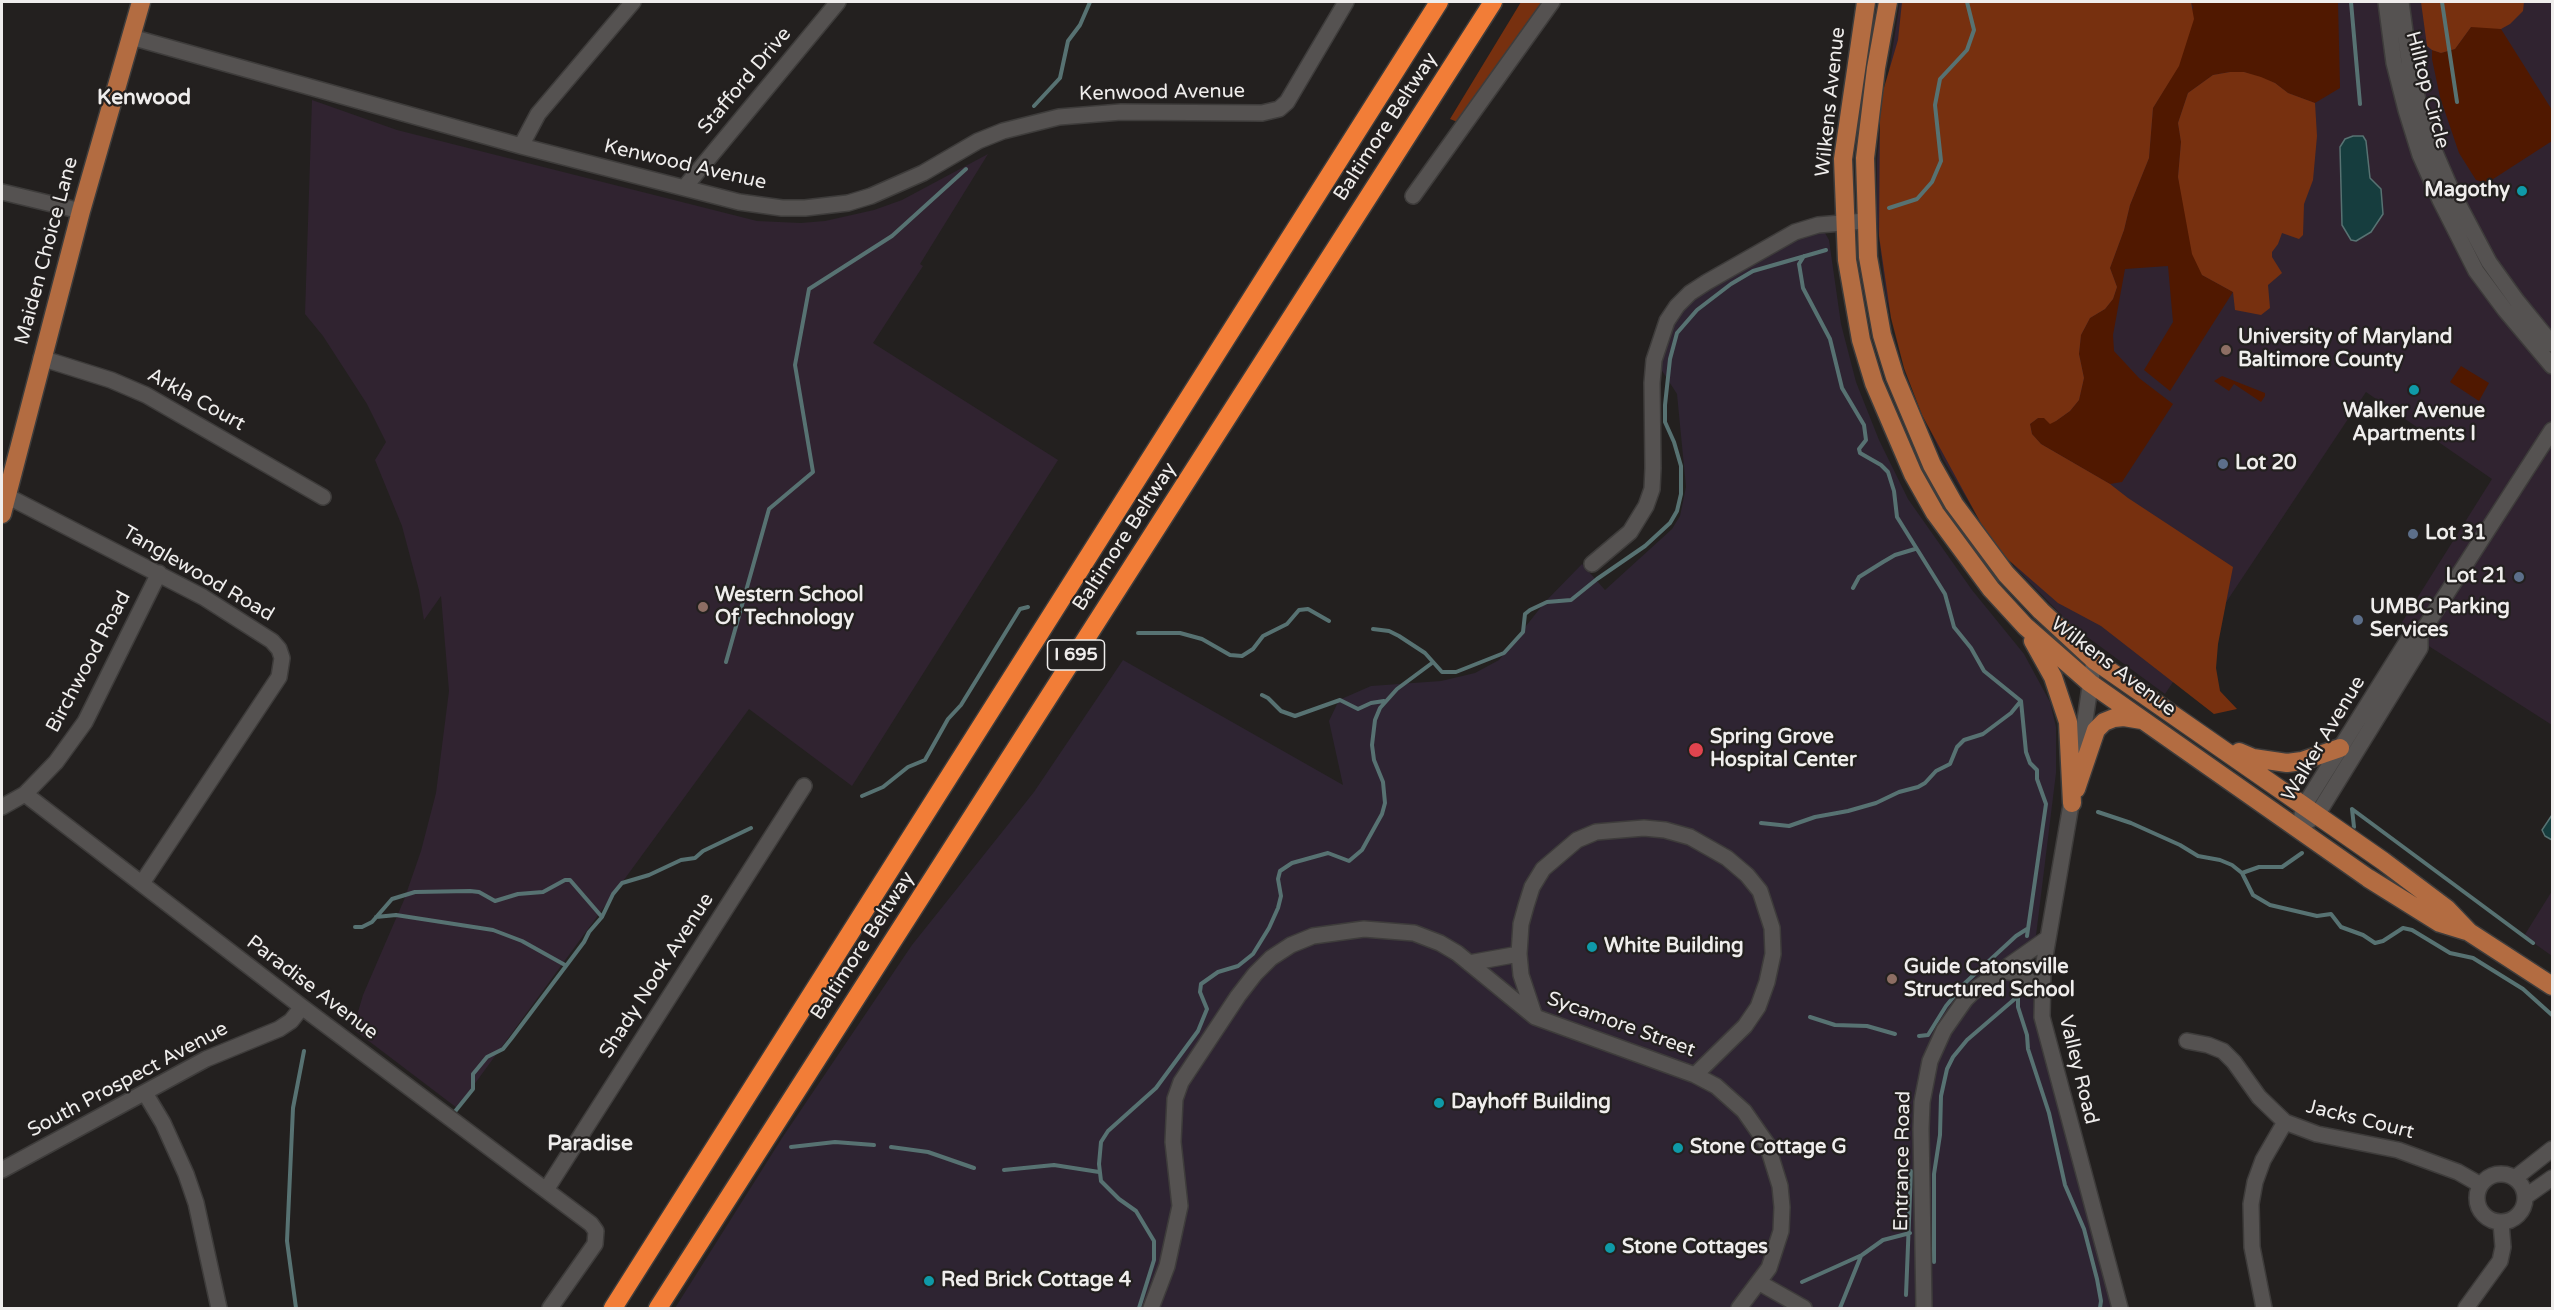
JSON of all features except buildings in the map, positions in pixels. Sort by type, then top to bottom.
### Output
[{"type":"highway","name":"Baltimore Beltway","points":[[613,1308],[1438,2]]},
{"type":"highway","name":"Baltimore Beltway","points":[[658,1308],[1493,2]]},
{"type":"main road","name":"Maiden Choice Lane","points":[[2,514],[41,358],[141,2]]},
{"type":"main road","name":"Wilkens Avenue","points":[[1866,2],[1844,159],[1844,222],[1847,260],[1861,340],[1874,383],[1913,474],[1935,513],[1991,589],[2025,626],[2091,683],[2368,878],[2440,923],[2469,932]]},
{"type":"main road","name":"Wilkens Avenue","points":[[1888,2],[1865,158],[1865,221],[1868,257],[1882,335],[1911,418],[1932,465],[1966,521],[2006,574],[2041,612],[2094,660],[2447,909],[2469,932],[2553,986]]},
{"type":"main road","points":[[2025,626],[2053,676],[2064,702],[2071,743],[2072,802]]},
{"type":"main road","points":[[2072,802],[2096,730],[2104,722],[2114,718],[2124,717],[2145,721]]},
{"type":"main road","points":[[2206,737],[2253,758],[2269,762],[2302,761],[2340,748]]},
{"type":"street","points":[[521,146],[538,114],[633,2]]},
{"type":"street","name":"Stafford Drive","points":[[684,188],[838,2]]},
{"type":"street","name":"Kenwood Avenue","points":[[132,37],[521,146],[684,188],[762,206],[825,207],[897,186],[978,141],[1003,131],[1059,117],[1121,112],[1271,111],[1279,109],[1287,102],[1346,2]]},
{"type":"street","points":[[1413,196],[1552,2]]},
{"type":"street","name":"Hilltop Circle","points":[[2386,2],[2394,63],[2406,110],[2420,155],[2440,200],[2476,271],[2505,310],[2553,366]]},
{"type":"street","name":"Hilltop Circle","points":[[2401,2],[2409,61],[2419,105],[2434,150],[2453,194],[2489,262],[2517,301],[2553,344]]},
{"type":"street","points":[[2,192],[81,211]]},
{"type":"street","points":[[1592,564],[1630,532],[1646,506],[1652,489],[1654,360],[1667,321],[1677,306],[1707,282],[1795,232],[1818,225],[1865,221]]},
{"type":"street","name":"Arkla Court","points":[[41,358],[79,369],[146,395],[323,497]]},
{"type":"street","name":"Walker Avenue","points":[[2298,828],[2415,657],[2420,648],[2420,635],[2553,430]]},
{"type":"street","name":"Tanglewood Road","points":[[7,496],[203,597],[272,641],[279,649],[282,668],[279,677],[142,883]]},
{"type":"street","name":"Birchwood Road","points":[[25,794],[56,762],[85,722],[159,573]]},
{"type":"street","name":"Walker Avenue","points":[[2311,811],[2340,748],[2408,640],[2420,635]]},
{"type":"street","name":"Valley Road","points":[[2094,660],[2048,938],[2042,991],[2042,1017],[2120,1308]]},
{"type":"street","name":"Shady Nook Avenue","points":[[546,1190],[804,786]]},
{"type":"street","points":[[2,807],[25,794]]},
{"type":"street","name":"Paradise Avenue","points":[[25,794],[302,1007],[591,1224],[596,1231],[595,1244],[550,1308]]},
{"type":"street","points":[[1534,1017],[1521,975],[1519,954],[1521,924],[1532,887],[1543,869],[1577,840],[1596,832],[1618,828],[1665,830],[1690,837],[1728,858],[1747,875],[1760,891],[1772,928],[1773,954],[1767,982],[1758,1007],[1745,1026],[1695,1075]]},
{"type":"street","name":"Sycamore Street","points":[[1151,1308],[1167,1266],[1180,1206],[1173,1142],[1175,1099],[1181,1082],[1255,974],[1271,958],[1291,945],[1313,936],[1364,929],[1414,933],[1440,943],[1457,953],[1534,1017],[1695,1075],[1716,1086],[1744,1111],[1767,1144],[1775,1165],[1781,1196],[1781,1231],[1773,1260],[1760,1282],[1738,1308]]},
{"type":"street","name":"Entrance Road","points":[[1924,1308],[1921,1129],[1925,1080],[1937,1044],[1953,1016],[1977,988],[2048,938]]},
{"type":"street","points":[[1469,963],[1519,954]]},
{"type":"street","points":[[2003,971],[2021,975],[2042,991]]},
{"type":"street","name":"South Prospect Avenue","points":[[2,1170],[220,1052],[279,1029],[302,1007]]},
{"type":"street","name":"Jacks Court","points":[[2187,1041],[2223,1051],[2234,1062],[2259,1097],[2285,1122],[2317,1134],[2398,1150],[2458,1172],[2479,1184]]},
{"type":"street","points":[[145,1093],[163,1123],[186,1174],[196,1203],[219,1308]]},
{"type":"street","points":[[2264,1308],[2252,1247],[2251,1204],[2255,1182],[2263,1160],[2285,1122]]},
{"type":"street","points":[[2515,1178],[2553,1149]]},
{"type":"street","points":[[2502,1174],[2515,1178],[2523,1188],[2525,1197],[2524,1206],[2516,1217],[2501,1223],[2485,1217],[2479,1210],[2476,1200],[2479,1184],[2491,1176],[2502,1174]]},
{"type":"street","points":[[2525,1197],[2553,1178]]},
{"type":"street","points":[[2466,1308],[2500,1261],[2504,1247],[2501,1223]]},
{"type":"street","points":[[1760,1282],[1804,1308]]},
{"type":"shaded area","points":[[1521,2],[1543,2],[1460,123],[1450,119]]},
{"type":"shaded area","name":"University of Maryland Baltimore County","points":[[1900,2],[2552,2],[2552,725],[2399,627],[2492,479],[2366,392],[2165,694],[2071,625],[2016,568],[1987,532],[1943,459],[1906,373],[1886,296],[1877,221],[1877,160]]},
{"type":"shaded area","points":[[1902,2],[2191,2],[2194,19],[2179,66],[2153,108],[2149,158],[2130,205],[2124,230],[2110,268],[2117,287],[2113,299],[2105,309],[2090,318],[2081,335],[2079,354],[2084,378],[2079,400],[2070,411],[2050,424],[2044,418],[2038,418],[2030,424],[2032,434],[2041,444],[2110,484],[2233,567],[2218,644],[2216,668],[2220,691],[2237,709],[2214,714],[2101,626],[2058,603],[2004,556],[1989,538],[1922,415],[1904,368],[1891,318],[1879,236],[1880,115],[1883,91],[1898,40]]},
{"type":"shaded area","points":[[2191,2],[2338,2],[2340,88],[2315,103],[2288,93],[2275,83],[2244,72],[2230,72],[2213,75],[2188,93],[2178,123],[2181,142],[2178,177],[2202,275],[2233,292],[2170,391],[2144,370],[2173,322],[2168,266],[2125,269],[2113,335],[2114,351],[2139,378],[2173,404],[2122,482],[2110,484],[2041,444],[2032,434],[2030,424],[2044,417],[2050,423],[2056,421],[2070,411],[2079,400],[2084,378],[2079,354],[2081,335],[2090,318],[2105,309],[2113,299],[2117,287],[2110,268],[2124,230],[2130,205],[2149,158],[2153,108],[2179,65],[2193,7]]},
{"type":"shaded area","points":[[2421,2],[2524,2],[2523,11],[2510,24],[2501,29],[2471,27],[2455,49],[2441,53],[2427,46]]},
{"type":"shaded area","points":[[2485,26],[2501,29],[2552,110],[2552,141],[2487,183],[2476,180],[2459,153],[2440,97],[2432,59],[2432,50],[2441,53],[2455,49],[2471,27]]},
{"type":"shaded area","points":[[2244,72],[2261,77],[2275,83],[2288,93],[2315,103],[2317,136],[2313,180],[2304,204],[2303,235],[2299,239],[2282,233],[2272,252],[2272,257],[2282,273],[2268,285],[2270,308],[2261,315],[2235,310],[2233,292],[2202,275],[2192,254],[2178,177],[2181,142],[2178,123],[2188,93],[2213,75]]},
{"type":"shaded area","name":"Western School Of Technology","points":[[312,100],[397,130],[757,221],[801,223],[825,221],[874,210],[902,200],[988,154],[920,264],[923,266],[873,343],[1058,460],[852,786],[749,709],[457,1108],[353,1029],[363,995],[404,900],[421,851],[436,793],[449,691],[441,596],[424,620],[419,590],[402,526],[375,460],[386,442],[367,404],[323,336],[305,314]]},
{"type":"shaded area","name":"Spring Grove Hospital Center","points":[[1814,233],[1825,233],[1829,240],[1841,324],[1856,382],[1879,440],[1908,499],[1972,590],[2024,654],[2050,702],[2056,727],[2056,773],[2033,960],[2032,992],[2040,1036],[2113,1308],[675,1308],[782,1138],[912,945],[1034,792],[1123,660],[1343,785],[1329,721],[1339,700],[1371,686],[1441,681],[1475,673],[1499,660],[1545,602],[1582,564],[1605,590],[1672,529],[1680,516],[1686,487],[1677,394],[1657,363],[1675,316],[1690,301],[1775,249]]},
{"type":"shaded area","points":[[2461,366],[2489,383],[2479,401],[2450,382]]},
{"type":"shaded area","points":[[2222,376],[2265,393],[2265,396],[2261,402],[2234,384],[2229,391],[2214,381]]},
{"type":"shaded area","points":[[2552,891],[2552,956],[2524,936]]},
{"type":"water","points":[[2363,136],[2366,141],[2370,178],[2381,189],[2383,214],[2371,232],[2356,241],[2351,240],[2342,225],[2340,147],[2345,139]]},
{"type":"water","points":[[2552,815],[2552,840],[2545,836],[2542,830]]},
{"type":"waterway","points":[[1034,106],[1060,78],[1068,41],[1080,25],[1090,2]]},
{"type":"waterway","points":[[1889,208],[1917,199],[1932,182],[1941,161],[1935,105],[1940,79],[1967,50],[1974,30],[1967,2]]},
{"type":"waterway","points":[[2351,2],[2360,104]]},
{"type":"waterway","points":[[2442,2],[2457,102]]},
{"type":"waterway","points":[[726,662],[769,509],[813,472],[795,365],[809,289],[892,236],[966,169]]},
{"type":"waterway","points":[[1373,629],[1389,631],[1399,636],[1425,653],[1442,672],[1456,672],[1504,653],[1523,632],[1525,614],[1530,610],[1547,602],[1571,600],[1645,546],[1670,523],[1677,511],[1681,494],[1681,466],[1665,422],[1670,359],[1677,333],[1697,310],[1731,284],[1753,271],[1826,250]]},
{"type":"waterway","points":[[1804,256],[1799,264],[1803,288],[1830,339],[1842,388],[1864,425],[1866,440],[1859,449],[1860,453],[1881,465],[1888,472],[1894,491],[1897,517],[1945,594],[1954,627],[1971,648],[1984,671],[2021,701],[2026,752],[2030,763],[2037,770],[2037,779],[2046,804],[2027,936]]},
{"type":"waterway","points":[[1853,588],[1859,577],[1895,555],[1915,549]]},
{"type":"waterway","points":[[862,796],[883,787],[908,767],[925,760],[948,719],[961,705],[1020,609],[1028,607]]},
{"type":"waterway","points":[[1138,633],[1180,633],[1202,639],[1230,655],[1242,656],[1253,649],[1263,636],[1287,624],[1299,610],[1308,609],[1329,621]]},
{"type":"waterway","points":[[1139,1308],[1154,1260],[1154,1241],[1136,1211],[1119,1199],[1101,1181],[1099,1164],[1101,1142],[1108,1131],[1156,1088],[1198,1031],[1207,1009],[1200,992],[1201,984],[1218,972],[1238,966],[1253,954],[1278,908],[1281,896],[1278,879],[1280,871],[1292,863],[1328,853],[1349,861],[1362,850],[1382,814],[1385,803],[1383,782],[1374,760],[1372,745],[1375,720],[1380,708],[1397,689],[1432,663]]},
{"type":"waterway","points":[[1262,695],[1281,711],[1295,716],[1340,700],[1358,709],[1371,703],[1384,701]]},
{"type":"waterway","points":[[1761,823],[1789,826],[1815,817],[1876,803],[1899,792],[1918,787],[1936,771],[1950,764],[1957,747],[1964,740],[1983,734],[2011,713],[2020,702]]},
{"type":"waterway","points":[[2352,809],[2533,943]]},
{"type":"waterway","points":[[2352,809],[2354,827]]},
{"type":"waterway","points":[[2098,812],[2131,823],[2180,845],[2198,856],[2232,865],[2242,873],[2253,895],[2270,905],[2317,916],[2331,914],[2341,927],[2363,935],[2375,943],[2383,941],[2403,928],[2412,930],[2450,953],[2473,958],[2523,989],[2552,1015]]},
{"type":"waterway","points":[[453,1114],[473,1089],[473,1074],[487,1057],[503,1049],[511,1039],[602,917],[613,894],[622,883],[649,875],[681,860],[695,858],[703,851],[751,828]]},
{"type":"waterway","points":[[2242,873],[2259,867],[2282,867],[2302,853]]},
{"type":"waterway","points":[[355,927],[362,927],[372,922],[392,899],[415,892],[479,892],[495,901],[518,894],[543,892],[565,880],[570,880],[602,917]]},
{"type":"waterway","points":[[376,917],[396,915],[493,930],[522,941],[565,965]]},
{"type":"waterway","points":[[1919,1036],[1928,1035],[1946,1006],[1965,983],[2016,936],[2027,929]]},
{"type":"waterway","points":[[2018,985],[2018,1007],[2027,1035],[2028,1049],[2049,1113],[2065,1185],[2084,1229],[2097,1279],[2100,1308]]},
{"type":"waterway","points":[[1934,1262],[1934,1174],[1940,1135],[1941,1096],[1947,1069],[1953,1057],[1967,1040],[2017,997]]},
{"type":"waterway","points":[[1810,1017],[1835,1025],[1867,1026],[1895,1034]]},
{"type":"waterway","points":[[296,1308],[287,1241],[293,1108],[304,1051]]},
{"type":"waterway","points":[[791,1147],[835,1142],[874,1145]]},
{"type":"waterway","points":[[891,1147],[928,1152],[974,1168]]},
{"type":"waterway","points":[[1004,1170],[1054,1165],[1099,1172]]},
{"type":"waterway","points":[[1906,1295],[1911,1171]]},
{"type":"waterway","points":[[1802,1282],[1862,1255],[1883,1240],[1910,1233]]},
{"type":"waterway","points":[[1840,1308],[1861,1256]]},
{"type":"place","name":"Magothy","points":[[2522,191]]},
{"type":"place","name":"University of Maryland Baltimore County","points":[[2226,350]]},
{"type":"place","name":"Walker Avenue Apartments I","points":[[2414,390]]},
{"type":"place","name":"Lot 20","points":[[2223,464]]},
{"type":"place","name":"Lot 31","points":[[2413,534]]},
{"type":"place","name":"Lot 21","points":[[2519,577]]},
{"type":"place","name":"Western School Of Technology","points":[[703,607]]},
{"type":"place","name":"UMBC Parking Services","points":[[2358,620]]},
{"type":"place","name":"Spring Grove Hospital Center","points":[[1696,750]]},
{"type":"place","name":"White Building","points":[[1592,947]]},
{"type":"place","name":"Guide Catonsville Structured School","points":[[1892,979]]},
{"type":"place","name":"Dayhoff Building","points":[[1439,1103]]},
{"type":"place","name":"Stone Cottage G","points":[[1678,1148]]},
{"type":"place","name":"Stone Cottages","points":[[1610,1248]]},
{"type":"place","name":"Red Brick Cottage 4","points":[[929,1281]]},
{"type":"district","name":"Kenwood","points":[[144,98]]},
{"type":"district","name":"Paradise","points":[[590,1144]]}]
